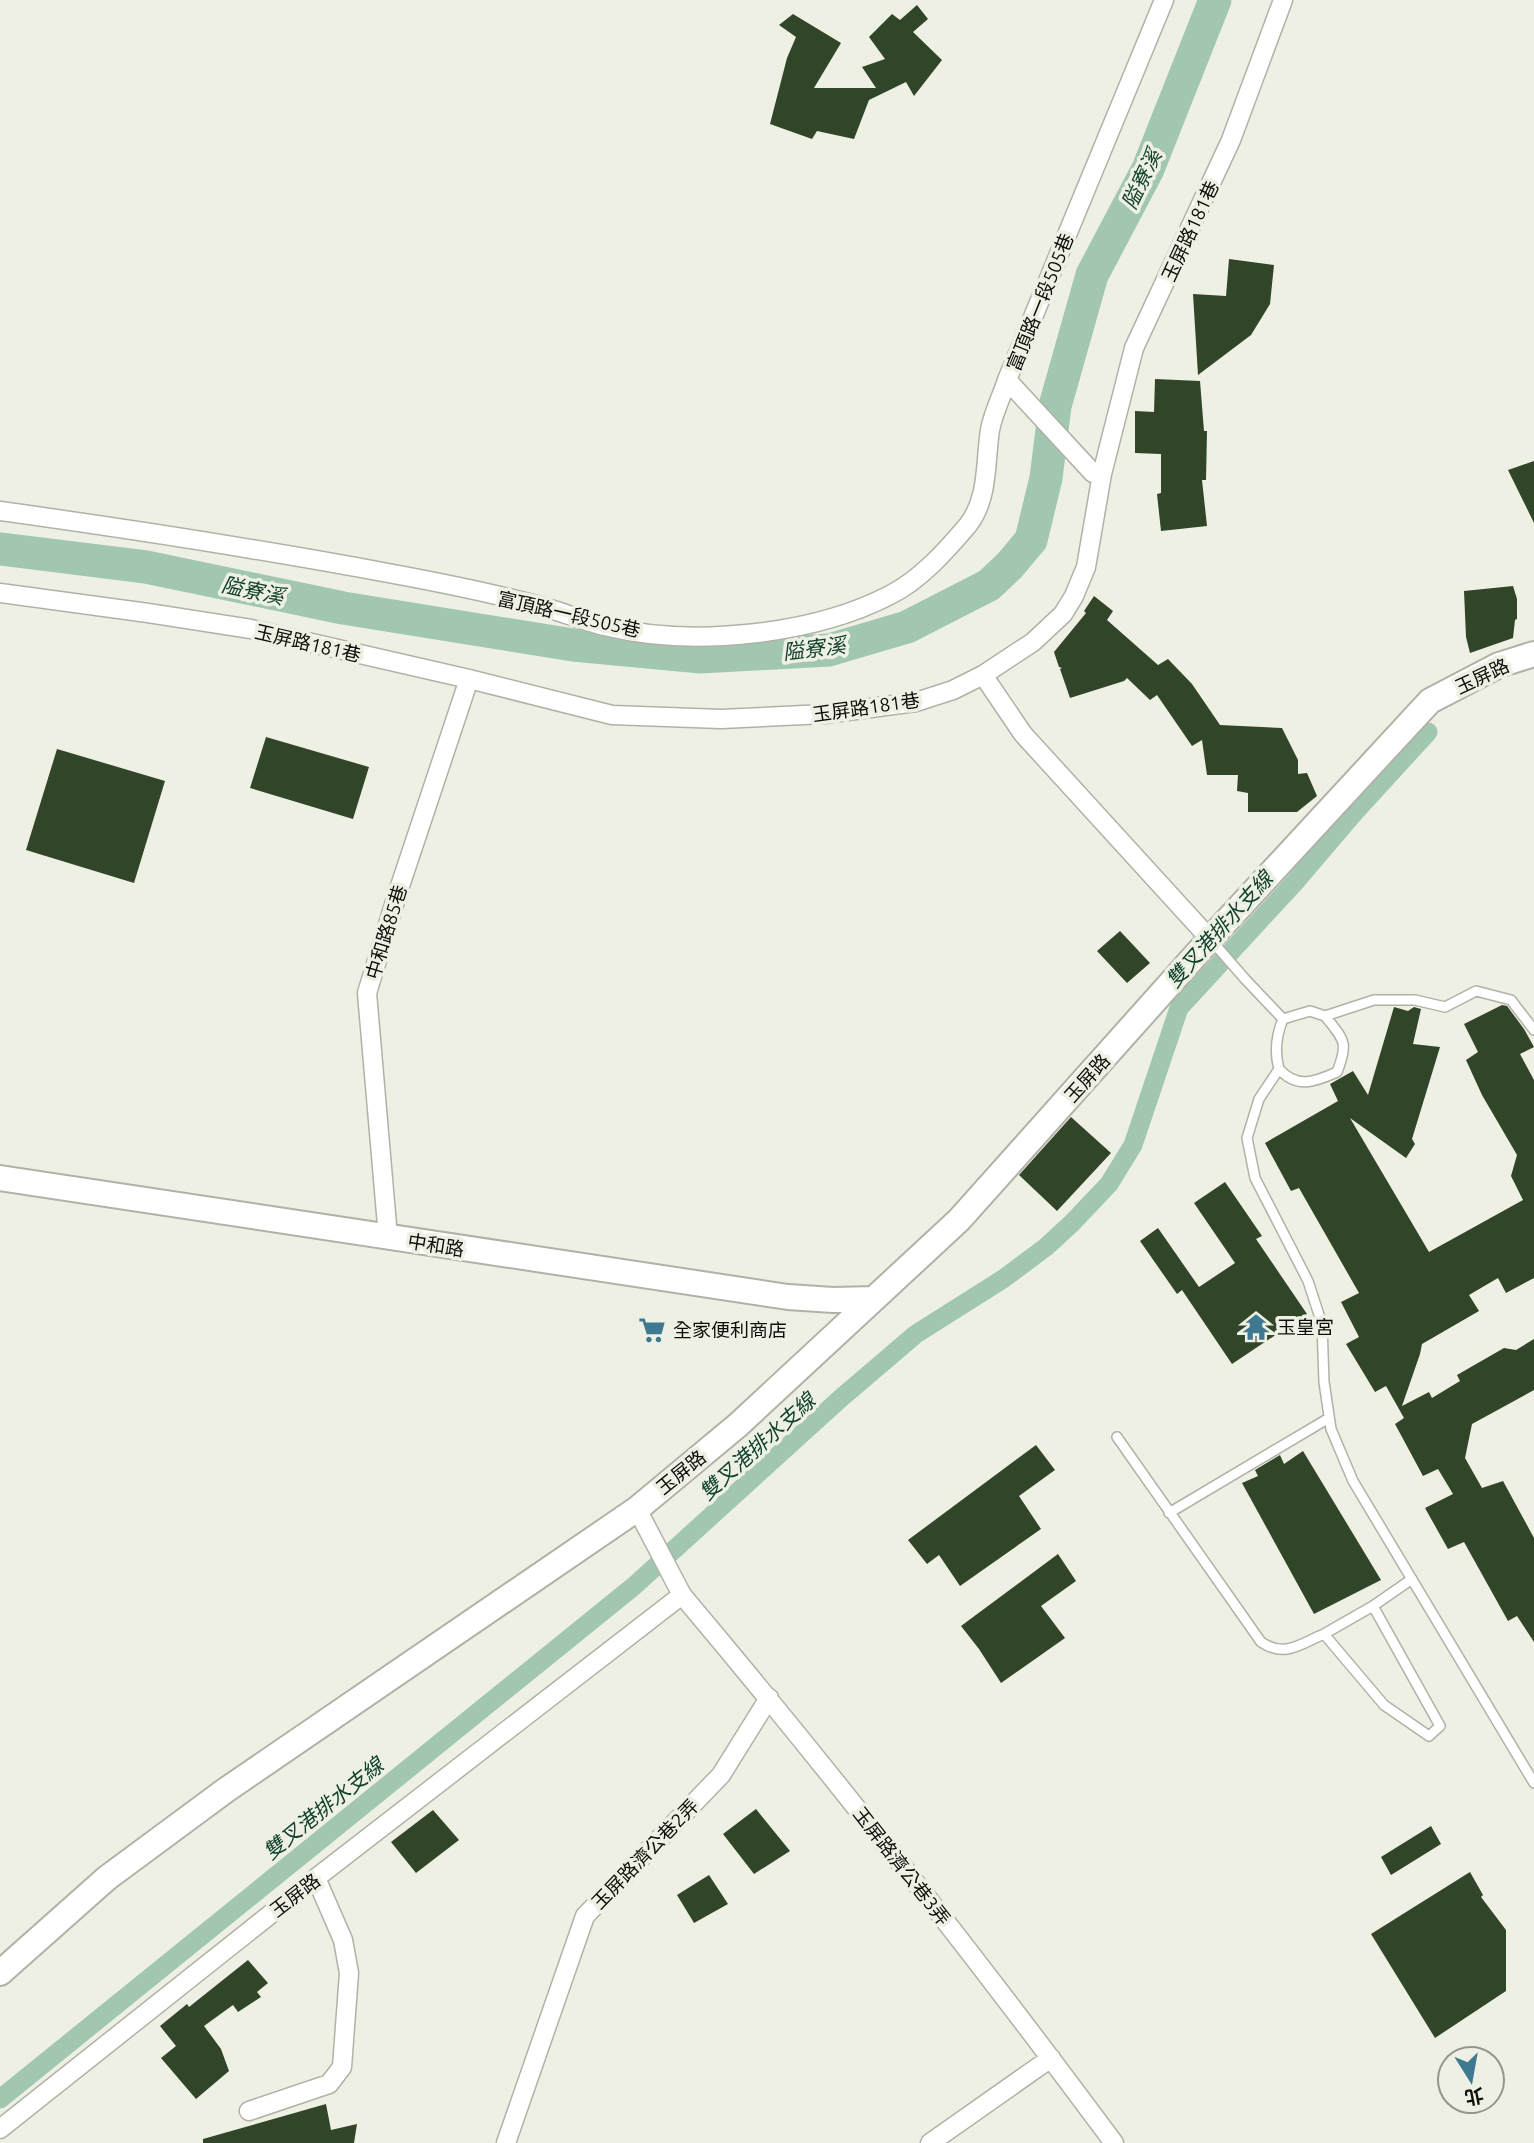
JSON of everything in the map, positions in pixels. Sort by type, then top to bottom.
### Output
[{"type":"street","name":"富頂路一段505巷","points":[[0,511],[128,528],[390,573],[537,605],[610,628],[665,635],[778,631],[826,619],[891,595],[915,579],[942,553],[970,522],[980,505],[990,427],[1012,386],[1164,0]]},
{"type":"street","name":"玉屏路181巷","points":[[0,593],[251,629],[612,715],[721,719],[825,714],[916,702],[953,690],[983,675],[1033,642],[1063,614],[1074,596],[1086,568],[1098,474],[1135,348],[1231,141],[1283,0]]},
{"type":"street","points":[[1012,386],[1098,474]]},
{"type":"street","name":"玉屏路","points":[[0,1973],[107,1878],[226,1790],[637,1508],[738,1426],[959,1220],[1210,939],[1430,701],[1499,665],[1534,654]]},
{"type":"street","points":[[983,675],[1023,734],[1210,939]]},
{"type":"street","name":"中和路85巷","points":[[388,1237],[367,993],[469,679]]},
{"type":"street","name":"中和路","points":[[0,1178],[788,1297],[874,1299]]},
{"type":"street","name":"玉屏路","points":[[0,2129],[316,1878],[682,1595],[637,1508]]},
{"type":"street","name":"玉屏路濟公巷3弄","points":[[682,1595],[769,1698],[906,1871],[1114,2143]]},
{"type":"street","name":"玉屏路濟公巷2弄","points":[[506,2143],[585,1916],[721,1775],[769,1698]]},
{"type":"street","points":[[249,2111],[329,2084],[342,2067],[349,1973],[343,1940],[316,1878]]},
{"type":"street","points":[[930,2143],[1051,2058]]},
{"type":"lane","points":[[1210,939],[1283,1019]]},
{"type":"lane","points":[[1325,1016],[1374,1000],[1415,1000],[1445,1007],[1476,991],[1511,1000],[1534,1030]]},
{"type":"lane","points":[[1310,1011],[1325,1016],[1342,1037],[1345,1052],[1337,1072],[1320,1080],[1302,1083],[1286,1077],[1279,1069],[1275,1054],[1283,1019],[1310,1011]]},
{"type":"lane","points":[[1279,1069],[1259,1099],[1247,1138],[1255,1178],[1308,1281],[1322,1324],[1324,1382],[1331,1429],[1353,1481],[1534,1783]]},
{"type":"lane","points":[[1169,1513],[1329,1418]]},
{"type":"lane","points":[[1117,1437],[1261,1642],[1273,1650],[1291,1649],[1324,1634],[1373,1606],[1412,1579]]},
{"type":"lane","points":[[1324,1634],[1384,1705],[1429,1736],[1440,1726],[1373,1606]]},
{"type":"building","points":[[917,5],[928,19],[913,32],[942,60],[914,96],[906,82],[869,100],[854,139],[817,131],[812,139],[770,124],[787,58],[796,37],[779,25],[793,14],[841,43],[814,88],[876,88],[862,67],[885,59],[869,37],[892,14],[900,20]]},
{"type":"building","points":[[1229,259],[1274,265],[1270,304],[1251,335],[1198,375],[1193,294],[1226,296]]},
{"type":"building","points":[[1155,379],[1200,381],[1204,431],[1207,431],[1206,480],[1202,480],[1207,526],[1161,531],[1157,494],[1161,493],[1161,454],[1135,453],[1135,411],[1154,412]]},
{"type":"building","points":[[1534,461],[1534,523],[1508,470]]},
{"type":"building","points":[[1513,586],[1517,599],[1517,619],[1513,638],[1470,653],[1466,637],[1464,591]]},
{"type":"building","points":[[1094,596],[1113,611],[1107,620],[1158,665],[1168,659],[1192,684],[1220,725],[1282,728],[1298,760],[1298,774],[1307,773],[1317,796],[1297,812],[1248,812],[1248,793],[1237,791],[1238,775],[1207,775],[1202,740],[1192,746],[1157,695],[1150,700],[1127,678],[1070,698],[1060,669],[1062,668],[1059,667],[1054,652],[1086,613],[1084,611]]},
{"type":"building","points":[[266,737],[369,767],[353,819],[250,788]]},
{"type":"building","points":[[57,749],[165,781],[134,883],[26,850]]},
{"type":"building","points":[[1120,931],[1150,963],[1127,983],[1097,951]]},
{"type":"building","points":[[1502,1005],[1507,1006],[1534,1047],[1520,1054],[1534,1080],[1534,1278],[1506,1293],[1498,1278],[1469,1295],[1479,1311],[1422,1344],[1402,1406],[1429,1392],[1432,1398],[1460,1381],[1457,1375],[1504,1348],[1516,1350],[1534,1339],[1534,1390],[1472,1424],[1465,1458],[1482,1488],[1503,1481],[1534,1538],[1534,1642],[1517,1616],[1508,1621],[1464,1542],[1448,1549],[1425,1508],[1453,1494],[1438,1469],[1423,1476],[1395,1424],[1404,1418],[1386,1386],[1375,1392],[1346,1344],[1359,1337],[1341,1302],[1359,1293],[1299,1188],[1291,1191],[1265,1143],[1338,1101],[1330,1084],[1353,1071],[1368,1095],[1394,1007],[1408,1011],[1414,1007],[1421,1009],[1413,1044],[1440,1047],[1412,1139],[1415,1144],[1406,1158],[1350,1118],[1429,1252],[1523,1200],[1511,1176],[1517,1155],[1482,1095],[1466,1060],[1478,1052],[1464,1024]]},
{"type":"building","points":[[1071,1117],[1111,1153],[1057,1211],[1019,1175]]},
{"type":"building","points":[[1225,1182],[1262,1236],[1256,1239],[1307,1314],[1232,1364],[1182,1290],[1177,1294],[1140,1241],[1158,1228],[1199,1287],[1235,1263],[1194,1203]]},
{"type":"building","points":[[1036,1445],[1055,1470],[1019,1496],[1041,1529],[960,1586],[939,1555],[927,1564],[908,1540]]},
{"type":"building","points":[[1303,1451],[1381,1580],[1314,1614],[1242,1483],[1258,1476],[1255,1470],[1280,1455],[1284,1464]]},
{"type":"building","points":[[1058,1554],[1076,1581],[1041,1606],[1065,1638],[1001,1683],[961,1626]]},
{"type":"building","points":[[756,1809],[790,1851],[754,1874],[723,1834]]},
{"type":"building","points":[[433,1810],[459,1840],[416,1873],[391,1842]]},
{"type":"building","points":[[1431,1826],[1441,1844],[1391,1875],[1381,1857]]},
{"type":"building","points":[[1470,1872],[1483,1895],[1481,1897],[1506,1930],[1506,1991],[1435,2038],[1371,1934]]},
{"type":"building","points":[[709,1875],[728,1904],[694,1923],[677,1895]]},
{"type":"building","points":[[248,1960],[268,1983],[257,1992],[261,1997],[238,2012],[233,2005],[204,2026],[221,2049],[229,2071],[196,2099],[161,2058],[176,2046],[160,2026],[187,2004],[189,2007]]},
{"type":"building","points":[[326,2104],[331,2130],[357,2124],[354,2143],[203,2143],[203,2139]]},
{"type":"waterway","name":"隘寮溪","points":[[0,549],[146,567],[343,608],[573,645],[701,657],[829,650],[907,627],[989,585],[1031,540],[1046,478],[1055,406],[1092,275],[1148,169],[1215,0]]},
{"type":"waterway","name":"雙叉港排水支線","points":[[0,2099],[634,1586],[841,1398],[916,1334],[1003,1279],[1046,1247],[1072,1223],[1109,1184],[1133,1145],[1179,1008],[1428,732]]},
{"type":"place","name":"玉皇宮","points":[[1256,1327]]},
{"type":"place","name":"全家便利商店","points":[[652,1330]]}]
